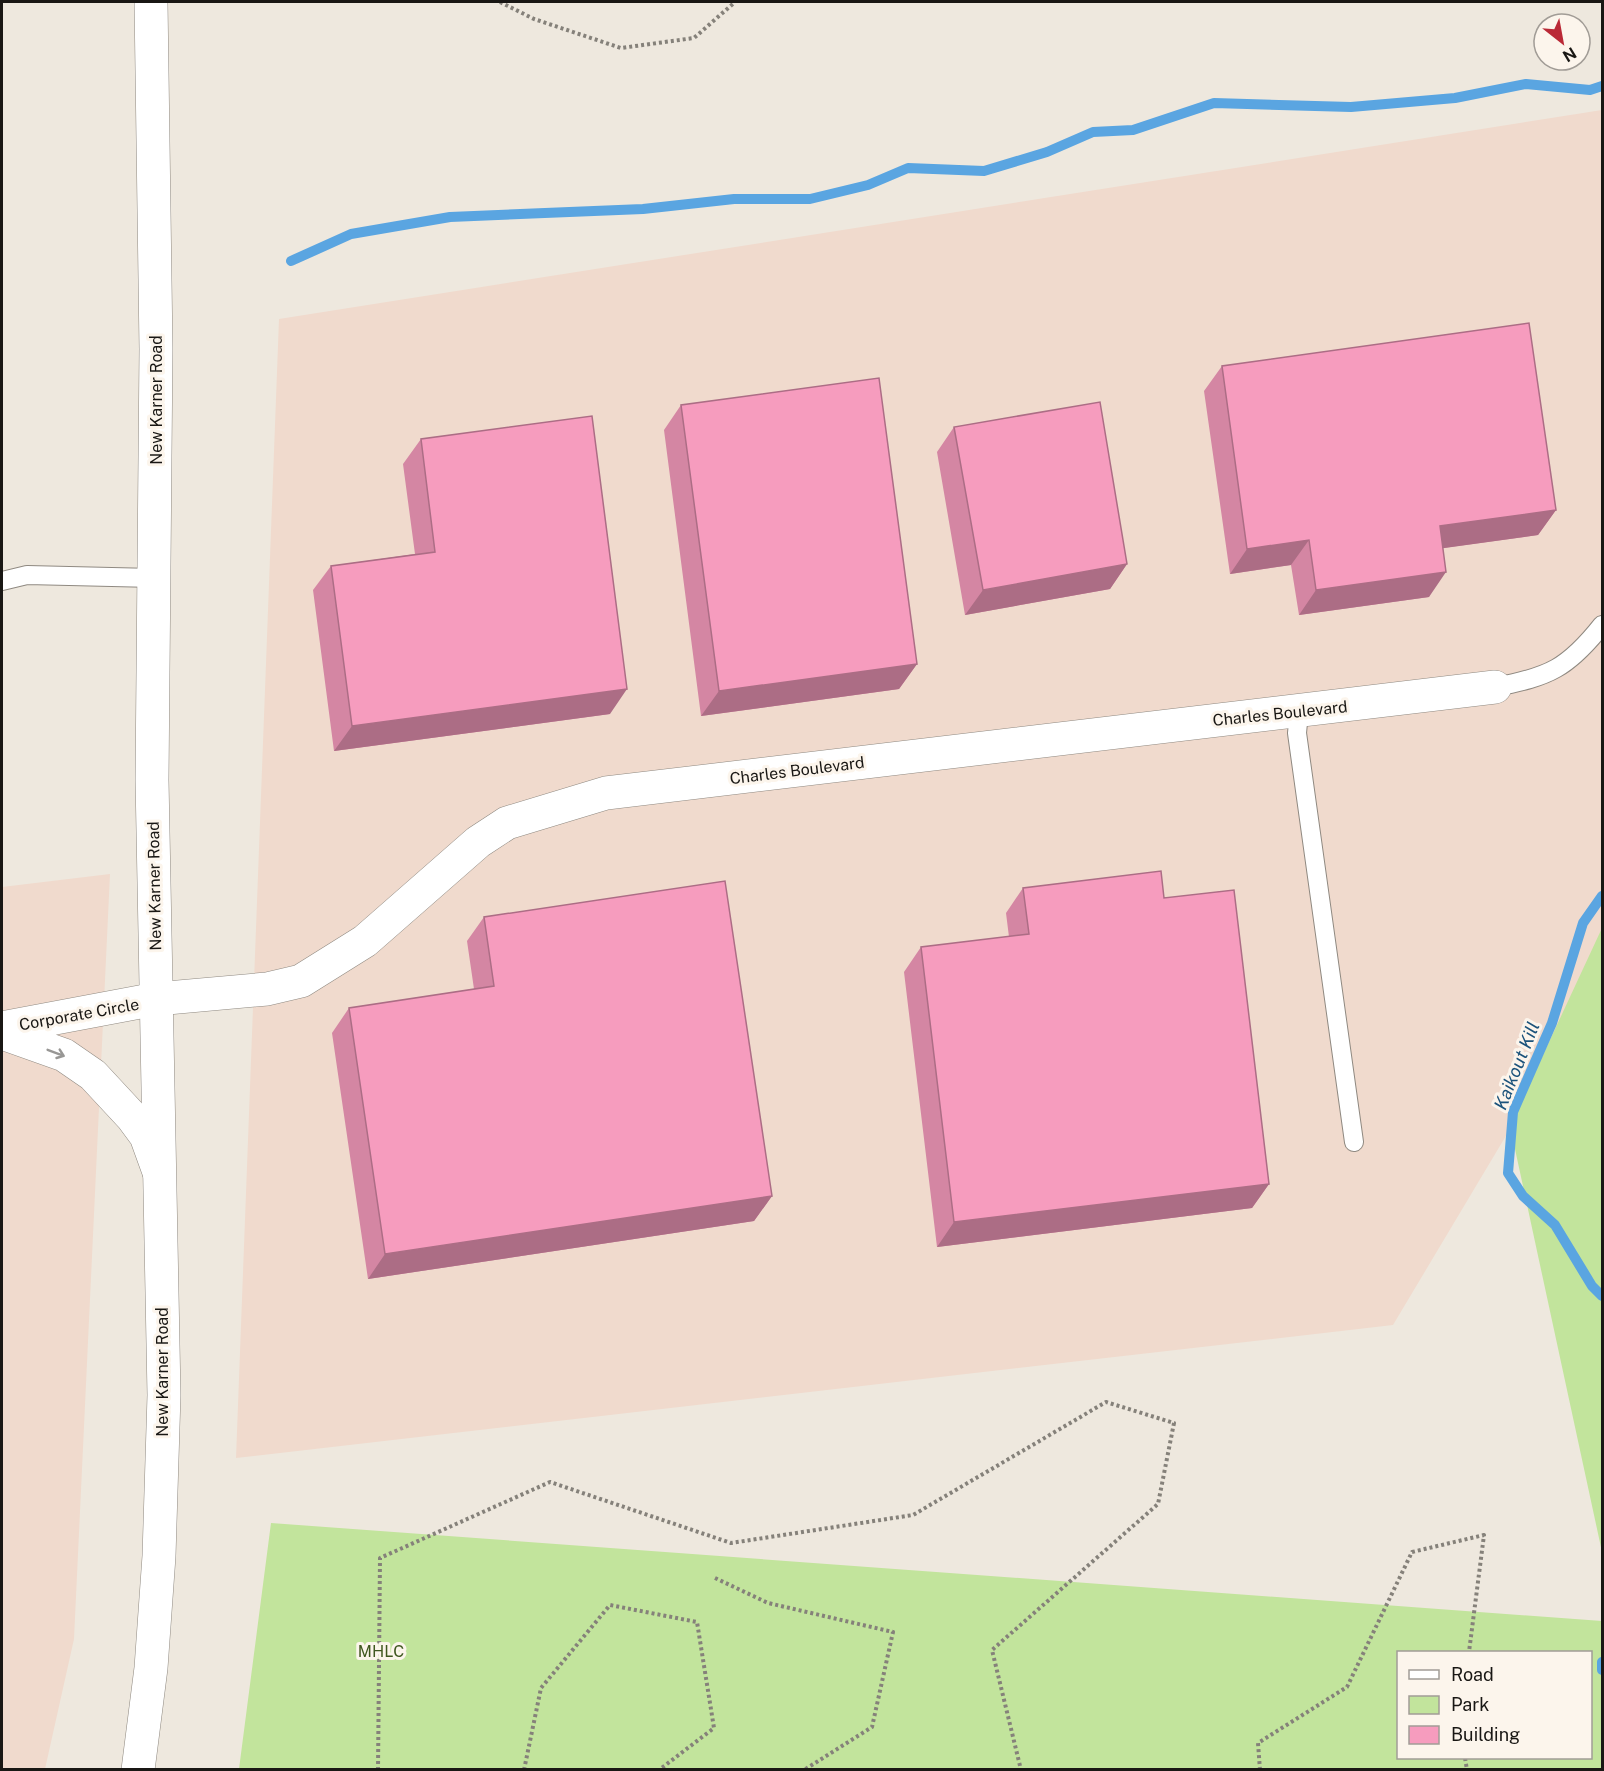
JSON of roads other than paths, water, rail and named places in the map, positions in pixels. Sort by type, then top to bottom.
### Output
[{"type":"street","name":"New Karner Road","points":[[138,1770],[151,1668],[159,1556],[164,1395],[152,780],[156,337],[151,2]]},
{"type":"street","name":"Charles Boulevard","points":[[156,999],[267,989],[301,981],[365,941],[478,842],[507,822],[606,793],[1495,687]]},
{"type":"street","name":"Corporate Circle","points":[[2,1028],[156,999]]},
{"type":"street","name":"Corporate Circle","points":[[2,1033],[64,1055],[93,1075],[120,1102],[146,1136],[161,1178]]},
{"type":"lane","points":[[2,581],[27,575],[154,578]]},
{"type":"lane","points":[[1495,687],[1525,682],[1562,668],[1584,648],[1602,625]]},
{"type":"lane","points":[[1299,712],[1299,744],[1354,1142]]},
{"type":"waterway","points":[[291,261],[351,234],[450,217],[643,209],[734,199],[810,199],[868,185],[908,168],[984,171],[1047,152],[1093,132],[1133,130],[1214,103],[1351,107],[1455,98],[1526,84],[1590,90],[1602,86]]},
{"type":"waterway","name":"Kaikout Kill","points":[[1602,896],[1583,923],[1552,1023],[1513,1112],[1508,1173],[1523,1196],[1555,1225],[1592,1286],[1602,1296]]},
{"type":"waterway","name":"Kaikout Kill","points":[[1602,1662],[1602,1670]]},
{"type":"park label","name":"MHLC","points":[[381,1651]]}]
